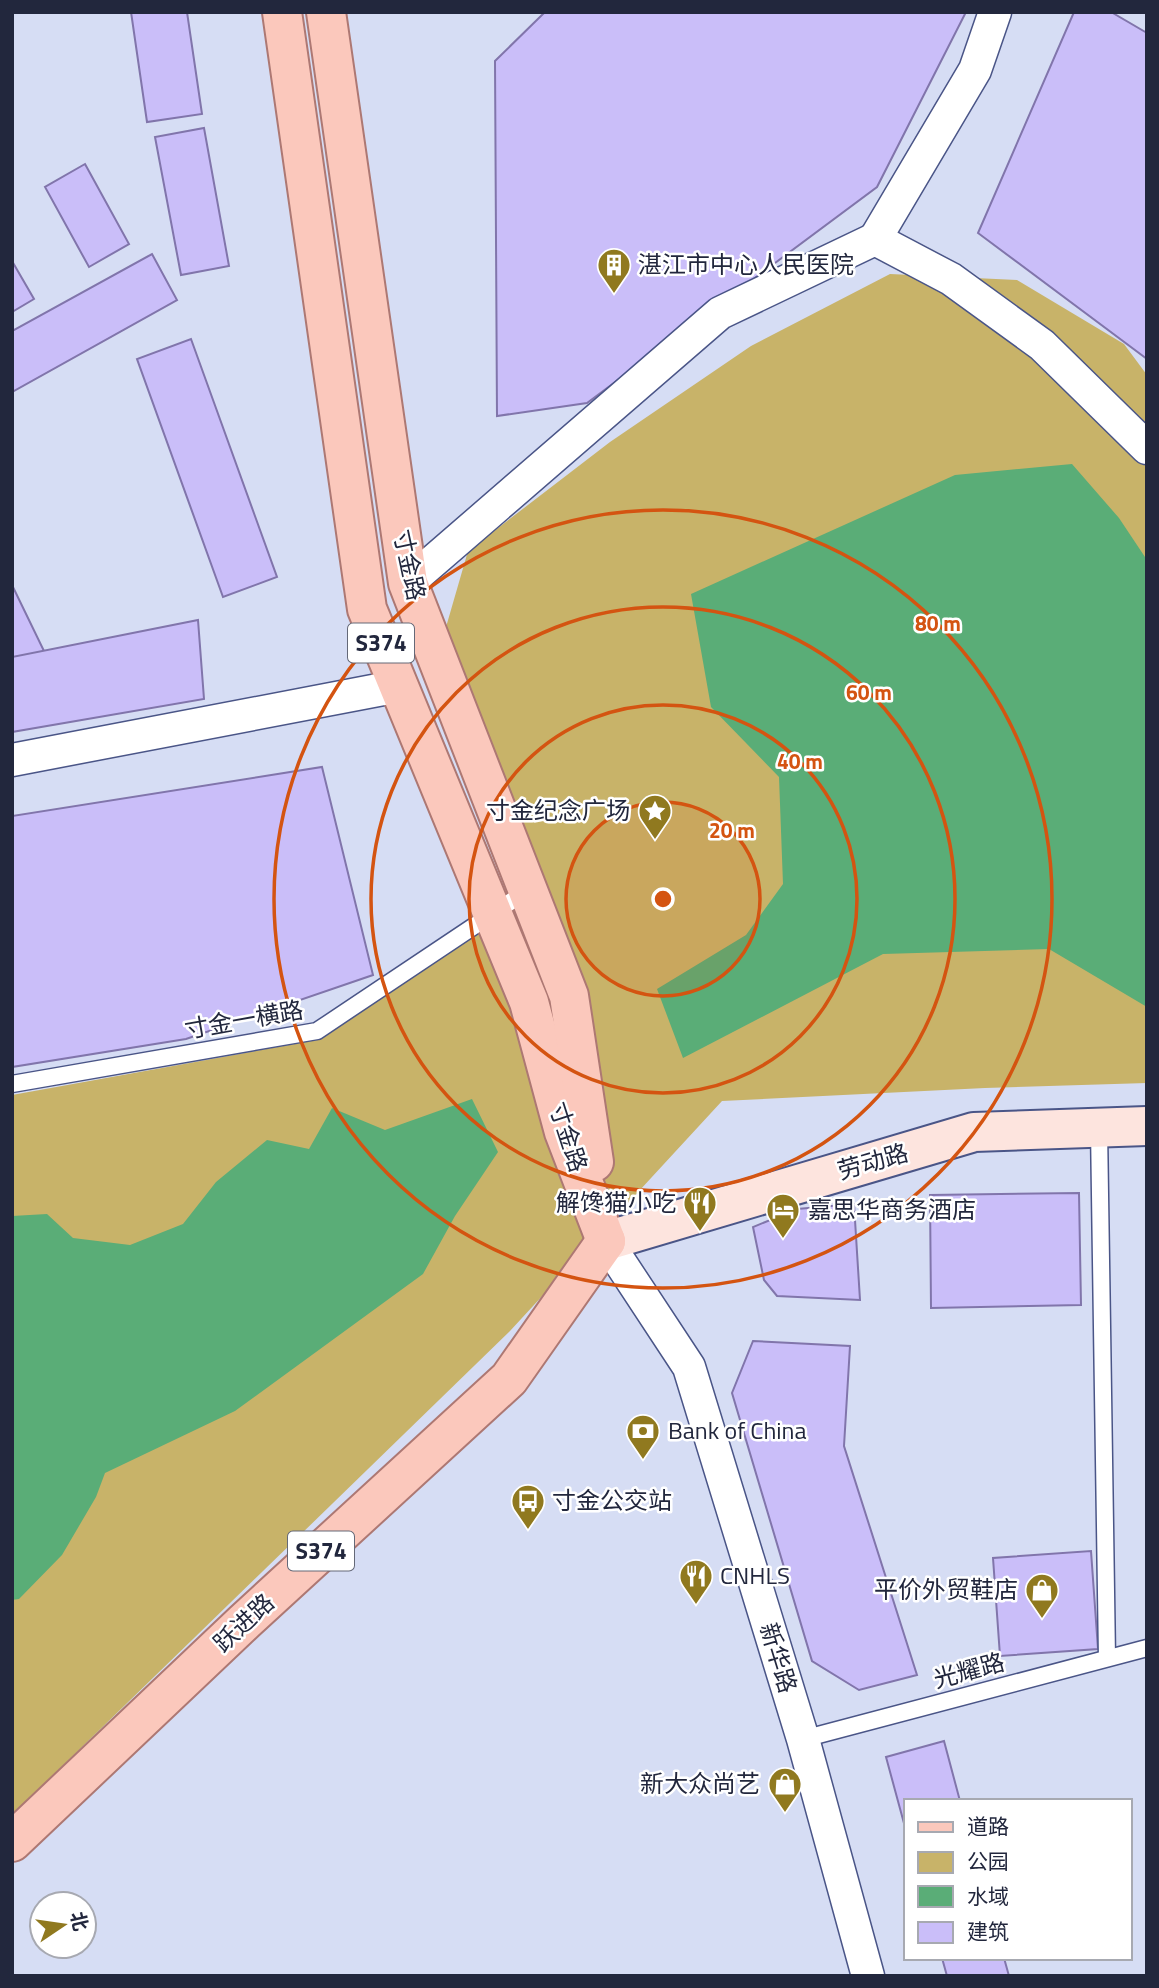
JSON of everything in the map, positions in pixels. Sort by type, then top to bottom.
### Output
[{"type":"main road","name":"寸金路","points":[[282,12],[367,609],[529,1002],[564,1132],[606,1241]]},
{"type":"main road","name":"寸金路","points":[[326,12],[408,583],[569,996],[606,1241]]},
{"type":"main road","name":"跃进路","points":[[12,1842],[244,1622],[509,1379],[606,1241]]},
{"type":"street","points":[[408,583],[720,313],[875,239],[975,70],[995,12]]},
{"type":"street","points":[[875,239],[951,279],[1042,345],[1147,448]]},
{"type":"street","points":[[12,760],[399,686]]},
{"type":"street","name":"劳动路","points":[[606,1241],[974,1132],[1147,1126]]},
{"type":"street","name":"新华路","points":[[606,1241],[689,1367],[803,1739],[867,1976]]},
{"type":"lane","name":"寸金一横路","points":[[12,1084],[317,1031],[491,912],[528,890]]},
{"type":"lane","points":[[1098,1128],[1107,1658]]},
{"type":"lane","name":"光耀路","points":[[803,1739],[1147,1648]]},
{"type":"green space","points":[[890,274],[1017,280],[1124,344],[1147,375],[1147,1083],[722,1101],[510,1331],[12,1815],[12,1095],[317,1040],[540,868],[444,634],[468,551],[610,442],[751,346]]},
{"type":"water","points":[[1072,464],[1119,518],[1147,560],[1147,1007],[1049,949],[883,954],[683,1058],[657,989],[746,935],[783,884],[779,777],[711,707],[691,594],[955,475]]},
{"type":"water","points":[[472,1099],[498,1152],[455,1216],[423,1274],[235,1411],[105,1473],[96,1497],[62,1555],[19,1599],[12,1600],[12,1216],[47,1214],[73,1238],[130,1245],[183,1224],[216,1182],[267,1140],[309,1149],[332,1108],[385,1130]]},
{"type":"building","points":[[131,12],[187,12],[202,114],[147,122]]},
{"type":"building","name":"湛江市中心人民医院","points":[[545,12],[966,12],[877,187],[587,403],[497,416],[495,61]]},
{"type":"building","points":[[1074,12],[1111,12],[1147,33],[1147,359],[978,233]]},
{"type":"building","points":[[204,128],[229,266],[181,275],[155,137]]},
{"type":"building","points":[[85,164],[129,244],[89,267],[45,187]]},
{"type":"building","points":[[152,254],[177,300],[12,392],[12,331]]},
{"type":"building","points":[[12,261],[34,299],[12,312]]},
{"type":"building","points":[[191,339],[277,577],[223,597],[137,359]]},
{"type":"building","points":[[12,585],[44,651],[12,666]]},
{"type":"building","points":[[198,620],[204,699],[12,732],[12,657]]},
{"type":"building","points":[[322,767],[373,975],[186,1039],[12,1067],[12,816]]},
{"type":"building","points":[[1079,1193],[1081,1305],[931,1308],[930,1195]]},
{"type":"building","points":[[854,1204],[860,1300],[777,1296],[764,1280],[753,1227],[797,1209]]},
{"type":"building","points":[[753,1341],[850,1346],[844,1446],[917,1675],[859,1690],[812,1661],[732,1393]]},
{"type":"building","points":[[1091,1551],[1098,1649],[1000,1656],[993,1558]]},
{"type":"building","points":[[944,1741],[959,1799],[904,1799],[904,1823],[886,1757]]},
{"type":"building","points":[[943,1960],[1005,1960],[1009,1976],[947,1976]]},
{"type":"place","name":"湛江市中心人民医院","points":[[614,295]]},
{"type":"place","name":"寸金纪念广场","points":[[655,841]]},
{"type":"place","name":"解馋猫小吃","points":[[700,1233]]},
{"type":"place","name":"嘉思华商务酒店","points":[[783,1240]]},
{"type":"place","name":"Bank of China","points":[[643,1461]]},
{"type":"place","name":"寸金公交站","points":[[528,1531]]},
{"type":"place","name":"CNHLS","points":[[696,1606]]},
{"type":"place","name":"平价外贸鞋店","points":[[1042,1620]]},
{"type":"place","name":"新大众尚艺","points":[[785,1814]]}]
